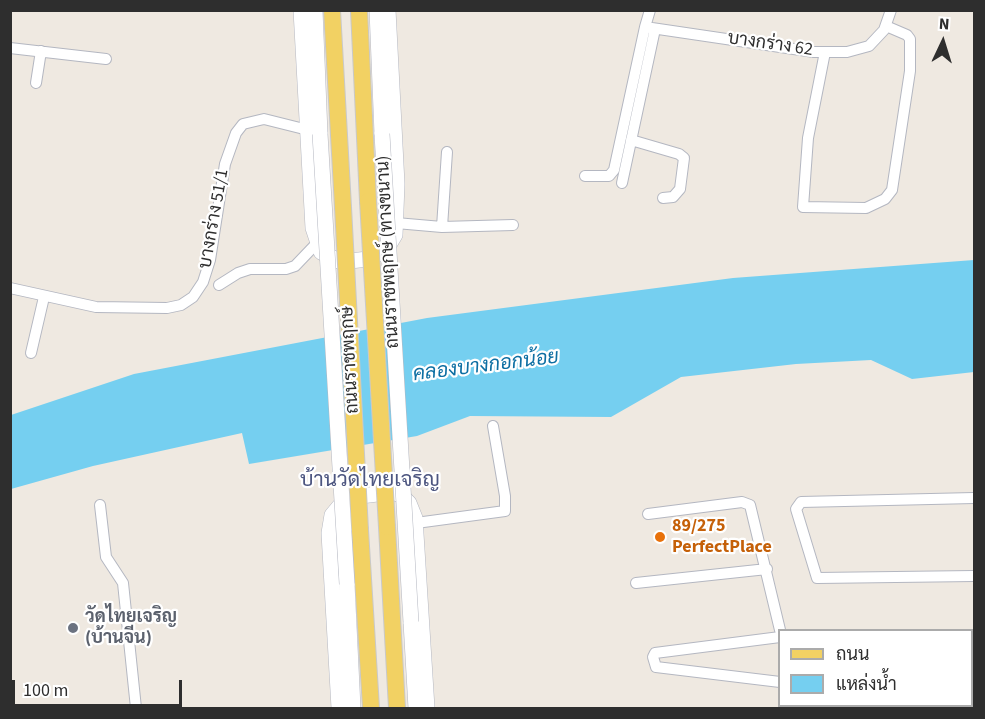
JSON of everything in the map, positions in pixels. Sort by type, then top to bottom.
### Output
[{"type":"main road","points":[[301,10],[314,132],[347,584],[353,708]]},
{"type":"main road","points":[[315,10],[313,228],[321,252],[340,262],[368,259],[389,245],[396,224],[388,10]]},
{"type":"main road","name":"ถนนราชพฤกษ์","points":[[332,10],[371,708]]},
{"type":"main road","name":"ถนนราชพฤกษ์","points":[[360,10],[368,201],[397,708]]},
{"type":"main road","name":"ถนนราชพฤกษ์ (ทางขนาน)","points":[[377,10],[382,134],[416,708]]},
{"type":"main road","points":[[339,708],[329,533],[332,515],[342,503],[353,497],[393,492],[402,495],[409,503],[416,523],[427,708]]},
{"type":"street","points":[[622,183],[650,28],[650,10]]},
{"type":"street","name":"บางกร่าง 62","points":[[650,28],[825,52],[847,52],[869,46],[886,26],[891,10]]},
{"type":"street","points":[[825,52],[808,138],[803,206],[805,209],[866,208],[885,199],[892,190],[910,71],[910,39],[907,35],[886,26]]},
{"type":"street","points":[[585,176],[609,176],[614,170],[650,28]]},
{"type":"street","points":[[10,48],[106,59]]},
{"type":"street","points":[[36,83],[41,51]]},
{"type":"street","name":"บางกร่าง 51/1","points":[[10,288],[96,307],[167,308],[181,305],[193,297],[202,282],[210,260],[228,151],[243,124],[264,118],[314,132]]},
{"type":"street","points":[[631,140],[679,154],[684,158],[680,189],[673,196],[663,198]]},
{"type":"street","points":[[442,227],[447,152]]},
{"type":"street","points":[[396,224],[442,227],[513,225]]},
{"type":"street","points":[[219,285],[238,273],[250,269],[286,269],[295,266],[317,243]]},
{"type":"street","points":[[31,353],[45,297]]},
{"type":"street","points":[[416,523],[505,511],[505,496],[493,426]]},
{"type":"street","points":[[975,498],[801,502],[796,509],[817,578],[975,576]]},
{"type":"street","points":[[648,514],[747,503],[750,505],[780,629]]},
{"type":"street","points":[[100,505],[106,557],[123,583],[136,708]]},
{"type":"street","points":[[636,583],[767,569]]},
{"type":"street","points":[[778,637],[655,653],[653,657],[656,667],[778,682]]},
{"type":"water","name":"คลองบางกอกน้อย","points":[[974,260],[974,372],[912,379],[871,360],[796,364],[681,377],[611,417],[470,416],[417,436],[249,464],[242,433],[93,466],[11,489],[11,415],[134,374],[427,318],[733,278]]},
{"type":"place","name":"89/275 PerfectPlace","points":[[660,537]]},
{"type":"place","name":"วัดไทยเจริญ (บ้านจีน)","points":[[73,628]]},
{"type":"district","name":"บ้านวัดไทยเจริญ","points":[[370,481]]}]
